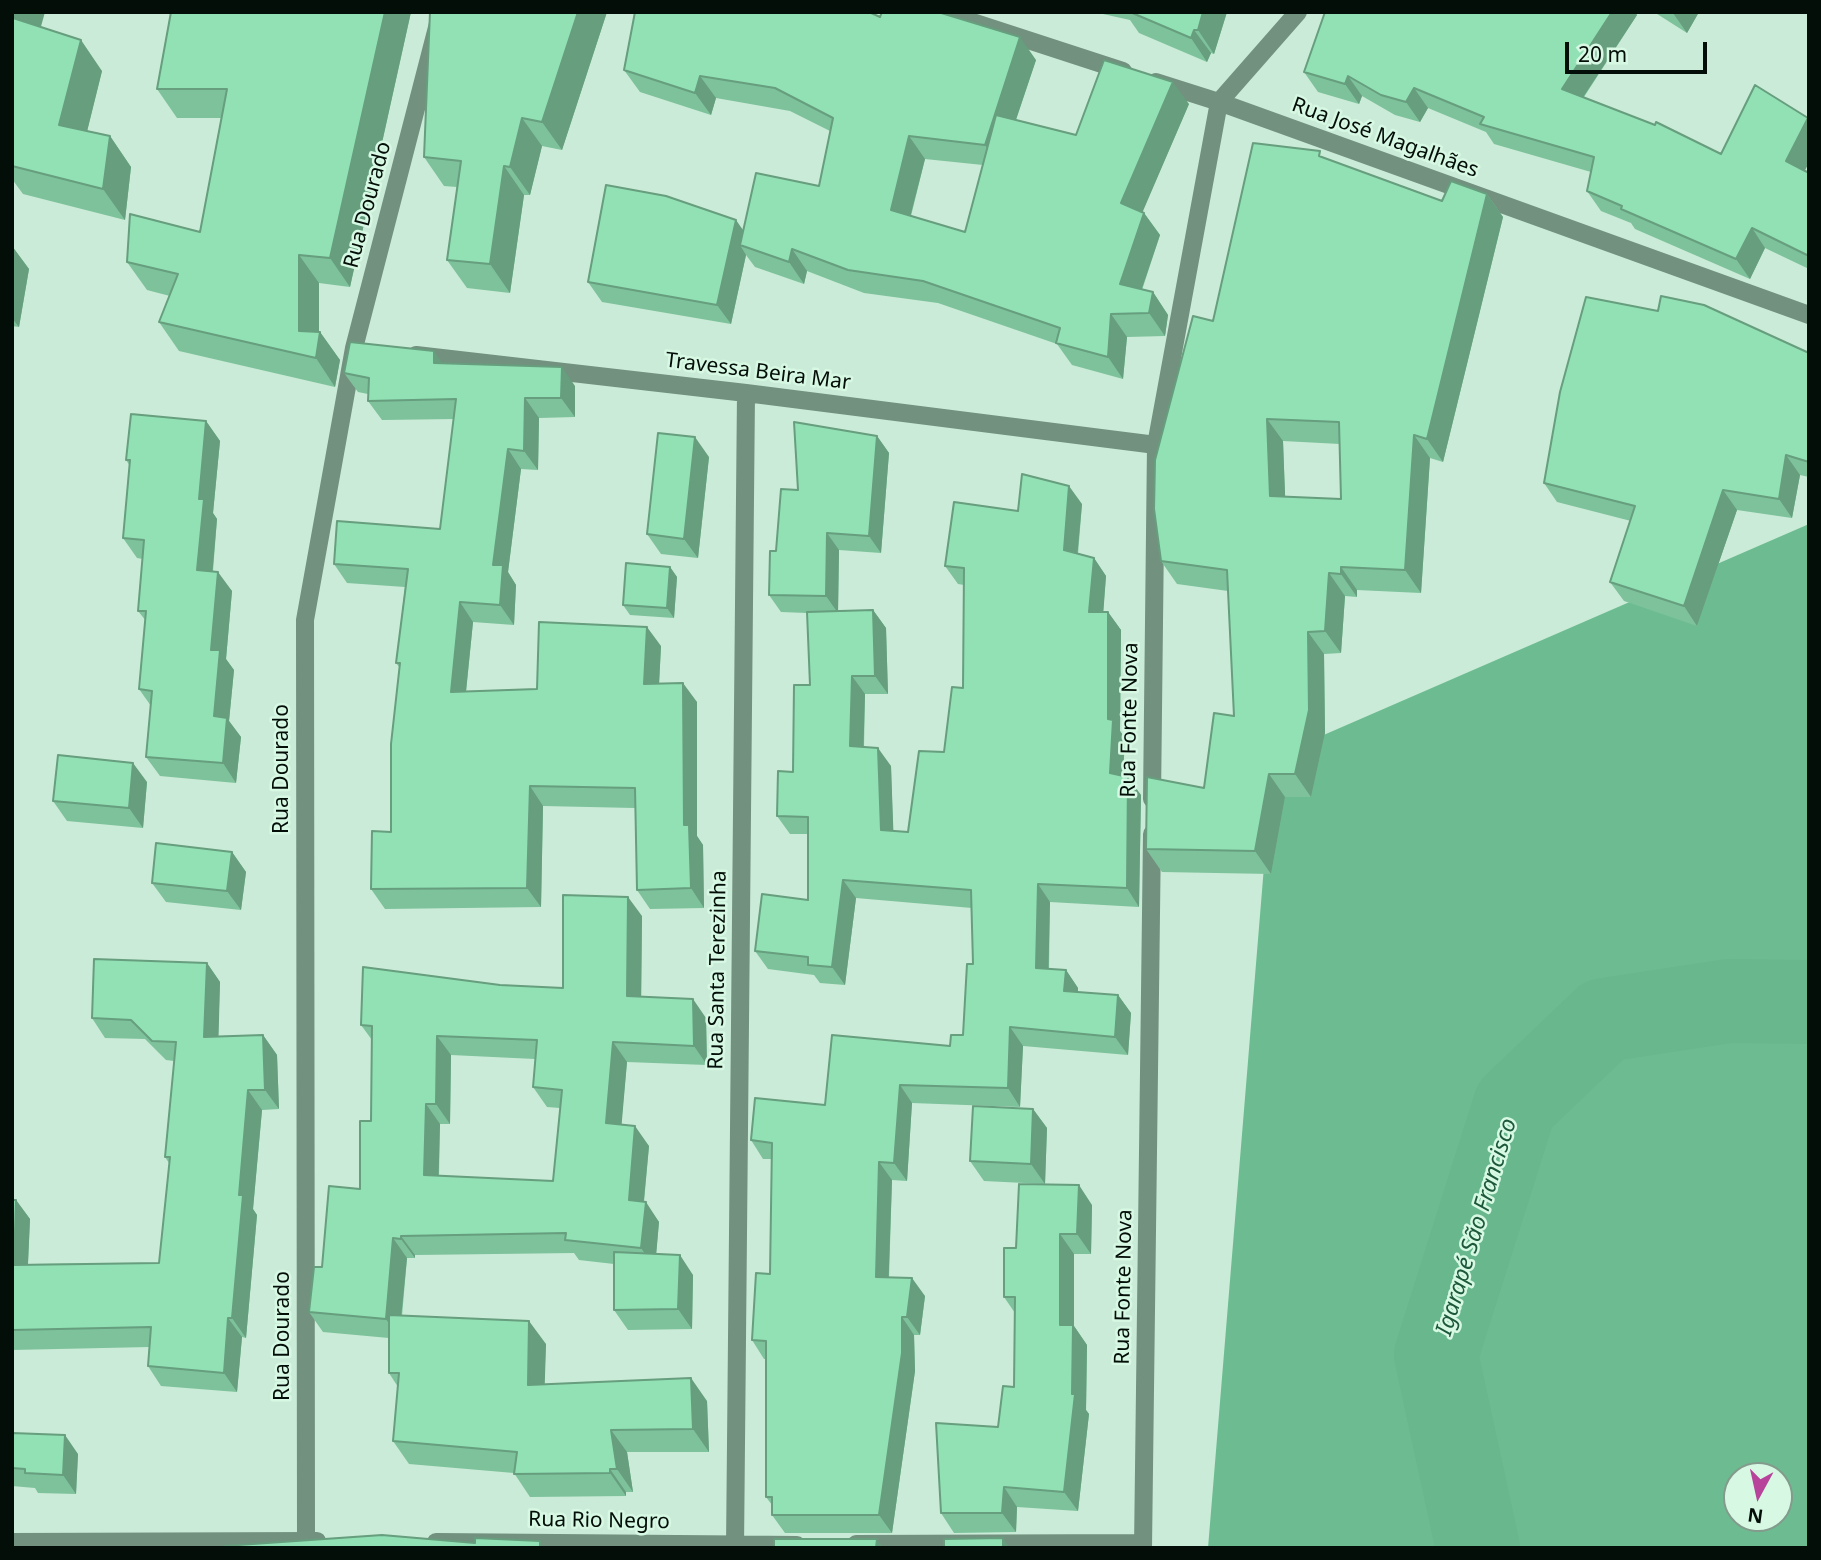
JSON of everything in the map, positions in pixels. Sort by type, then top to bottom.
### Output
[{"type":"street","name":"Rua Dourado","points":[[306,1541],[305,620],[361,349],[442,12]]},
{"type":"street","name":"Rua José Magalhães","points":[[942,12],[1219,102],[1809,315]]},
{"type":"street","points":[[1219,102],[1298,12]]},
{"type":"street","name":"Rua Fonte Nova","points":[[1143,1545],[1156,445],[1219,102]]},
{"type":"street","name":"Travessa Beira Mar","points":[[394,352],[1156,445]]},
{"type":"street","name":"Rua Santa Terezinha","points":[[735,1546],[746,393]]},
{"type":"street","points":[[12,1542],[333,1541]]},
{"type":"street","name":"Rua Rio Negro","points":[[416,1542],[735,1546],[817,1544]]},
{"type":"street","points":[[844,1544],[1143,1545]]},
{"type":"green space","points":[[1809,524],[1809,1548],[1208,1548],[1273,757]]},
{"type":"building","points":[[12,12],[15,12],[13,18],[81,40],[59,125],[110,136],[103,189],[12,166]]},
{"type":"building","points":[[171,12],[385,12],[330,258],[299,255],[299,331],[320,332],[316,358],[159,322],[178,274],[127,262],[130,214],[200,232],[227,89],[157,89]]},
{"type":"building","points":[[430,12],[578,12],[542,122],[522,118],[510,167],[504,166],[490,264],[447,260],[461,161],[424,157]]},
{"type":"building","points":[[635,12],[869,12],[880,17],[882,12],[938,12],[1020,37],[985,145],[909,136],[891,210],[965,232],[996,115],[1076,135],[1104,60],[1173,82],[1121,203],[1144,213],[1120,284],[1153,292],[1149,313],[1111,314],[1108,357],[1056,343],[1060,328],[923,281],[848,270],[792,249],[789,262],[740,245],[756,173],[819,186],[833,118],[775,88],[700,76],[695,93],[624,70]]},
{"type":"building","points":[[1130,12],[1203,12],[1198,30],[1194,30],[1191,38]]},
{"type":"building","points":[[1325,12],[1612,12],[1562,89],[1655,125],[1656,122],[1721,154],[1755,85],[1808,118],[1786,161],[1809,173],[1809,256],[1752,228],[1736,259],[1621,209],[1622,206],[1587,191],[1594,157],[1480,124],[1484,117],[1414,88],[1406,102],[1381,95],[1348,76],[1345,84],[1304,72]]},
{"type":"building","points":[[1253,143],[1320,151],[1319,156],[1442,201],[1451,181],[1487,194],[1427,439],[1414,435],[1405,570],[1341,567],[1341,574],[1329,573],[1325,631],[1308,632],[1309,710],[1295,774],[1269,774],[1255,851],[1146,849],[1147,777],[1204,788],[1214,713],[1234,716],[1227,570],[1161,561],[1154,509],[1155,460],[1193,316],[1213,321]],"holes":[[[1267,419],[1339,422],[1341,499],[1270,496]]]},
{"type":"building","points":[[606,185],[666,196],[736,220],[717,305],[588,282]]},
{"type":"building","points":[[1661,296],[1704,305],[1809,353],[1809,462],[1786,455],[1779,499],[1723,490],[1684,606],[1610,582],[1635,506],[1544,483],[1560,392],[1586,297],[1658,311]]},
{"type":"building","points":[[350,342],[434,351],[434,363],[562,367],[561,398],[525,398],[524,451],[508,449],[493,565],[503,565],[500,605],[460,602],[451,692],[537,689],[539,622],[647,627],[644,684],[683,683],[684,825],[689,825],[691,888],[637,890],[635,788],[530,786],[527,888],[371,889],[372,831],[391,832],[391,744],[400,663],[396,663],[408,569],[334,564],[337,521],[440,529],[456,399],[368,401],[369,378],[344,373]]},
{"type":"building","points":[[131,414],[206,421],[199,499],[204,499],[197,570],[218,572],[211,650],[220,650],[214,716],[227,718],[223,763],[146,757],[152,691],[139,689],[146,611],[138,611],[144,540],[123,538]]},
{"type":"building","points":[[794,422],[877,436],[869,536],[827,533],[826,596],[769,595],[770,551],[776,551],[781,489],[798,490]]},
{"type":"building","points":[[658,433],[695,437],[684,539],[647,534]]},
{"type":"building","points":[[1022,474],[1069,486],[1064,550],[1094,558],[1089,612],[1108,612],[1108,719],[1113,720],[1110,773],[1128,777],[1127,888],[1038,884],[1036,968],[1066,970],[1064,991],[1118,995],[1115,1037],[1010,1027],[1008,1088],[900,1085],[894,1163],[879,1162],[876,1277],[912,1278],[907,1317],[902,1317],[902,1353],[879,1515],[772,1515],[772,1497],[766,1497],[766,1341],[752,1340],[756,1273],[770,1274],[772,1143],[751,1140],[755,1098],[825,1105],[832,1035],[950,1046],[951,1035],[963,1035],[967,964],[973,964],[971,890],[843,880],[832,967],[808,965],[808,957],[755,951],[762,894],[808,900],[808,817],[777,816],[778,771],[793,772],[794,685],[810,685],[807,612],[873,610],[875,676],[852,676],[850,746],[878,748],[881,830],[908,832],[919,751],[944,752],[952,687],[963,688],[964,568],[945,566],[954,502],[1018,511]]},
{"type":"building","points":[[626,563],[670,567],[667,608],[623,605]]},
{"type":"building","points":[[58,755],[133,763],[129,808],[53,801]]},
{"type":"building","points":[[156,843],[232,852],[227,891],[152,883]]},
{"type":"building","points":[[563,895],[628,897],[627,996],[693,999],[694,1046],[613,1042],[606,1123],[635,1126],[629,1200],[646,1202],[641,1248],[565,1240],[566,1233],[401,1236],[401,1239],[393,1238],[386,1319],[309,1312],[314,1267],[322,1267],[329,1186],[360,1189],[360,1121],[371,1121],[372,1026],[361,1025],[363,967],[500,985],[563,988]],"holes":[[[437,1036],[537,1040],[533,1087],[562,1090],[553,1181],[424,1175],[426,1104],[436,1104]]]},
{"type":"building","points":[[94,959],[207,963],[204,1037],[263,1035],[265,1090],[248,1090],[239,1195],[243,1195],[232,1318],[228,1318],[224,1373],[148,1366],[151,1327],[12,1330],[12,1200],[16,1200],[14,1265],[159,1263],[170,1157],[165,1157],[176,1042],[152,1041],[131,1020],[92,1018]]},
{"type":"building","points":[[973,1106],[1033,1109],[1031,1164],[970,1161]]},
{"type":"building","points":[[1019,1184],[1079,1185],[1077,1234],[1060,1234],[1060,1325],[1073,1325],[1072,1394],[1075,1394],[1064,1492],[1004,1487],[1002,1513],[941,1513],[936,1423],[998,1427],[1003,1386],[1014,1387],[1015,1297],[1004,1297],[1004,1248],[1016,1248]]},
{"type":"building","points":[[614,1252],[680,1255],[678,1309],[614,1310]]},
{"type":"building","points":[[389,1315],[529,1321],[528,1385],[691,1378],[693,1429],[611,1430],[617,1469],[610,1469],[610,1473],[514,1474],[517,1452],[393,1441],[399,1373],[389,1373]]},
{"type":"building","points":[[12,1433],[65,1435],[63,1475],[25,1473],[25,1469],[12,1468]]},
{"type":"building","points":[[382,1535],[475,1543],[475,1538],[540,1541],[540,1548],[224,1548],[224,1546]]},
{"type":"building","points":[[1003,1538],[1003,1548],[944,1548],[944,1539]]},
{"type":"building","points":[[774,1539],[877,1539],[876,1548],[774,1548]]},
{"type":"waterway","name":"Igarapé São Francisco","points":[[1478,1548],[1436,1355],[1515,1105],[1604,1020],[1729,1001],[1809,1002]]}]
